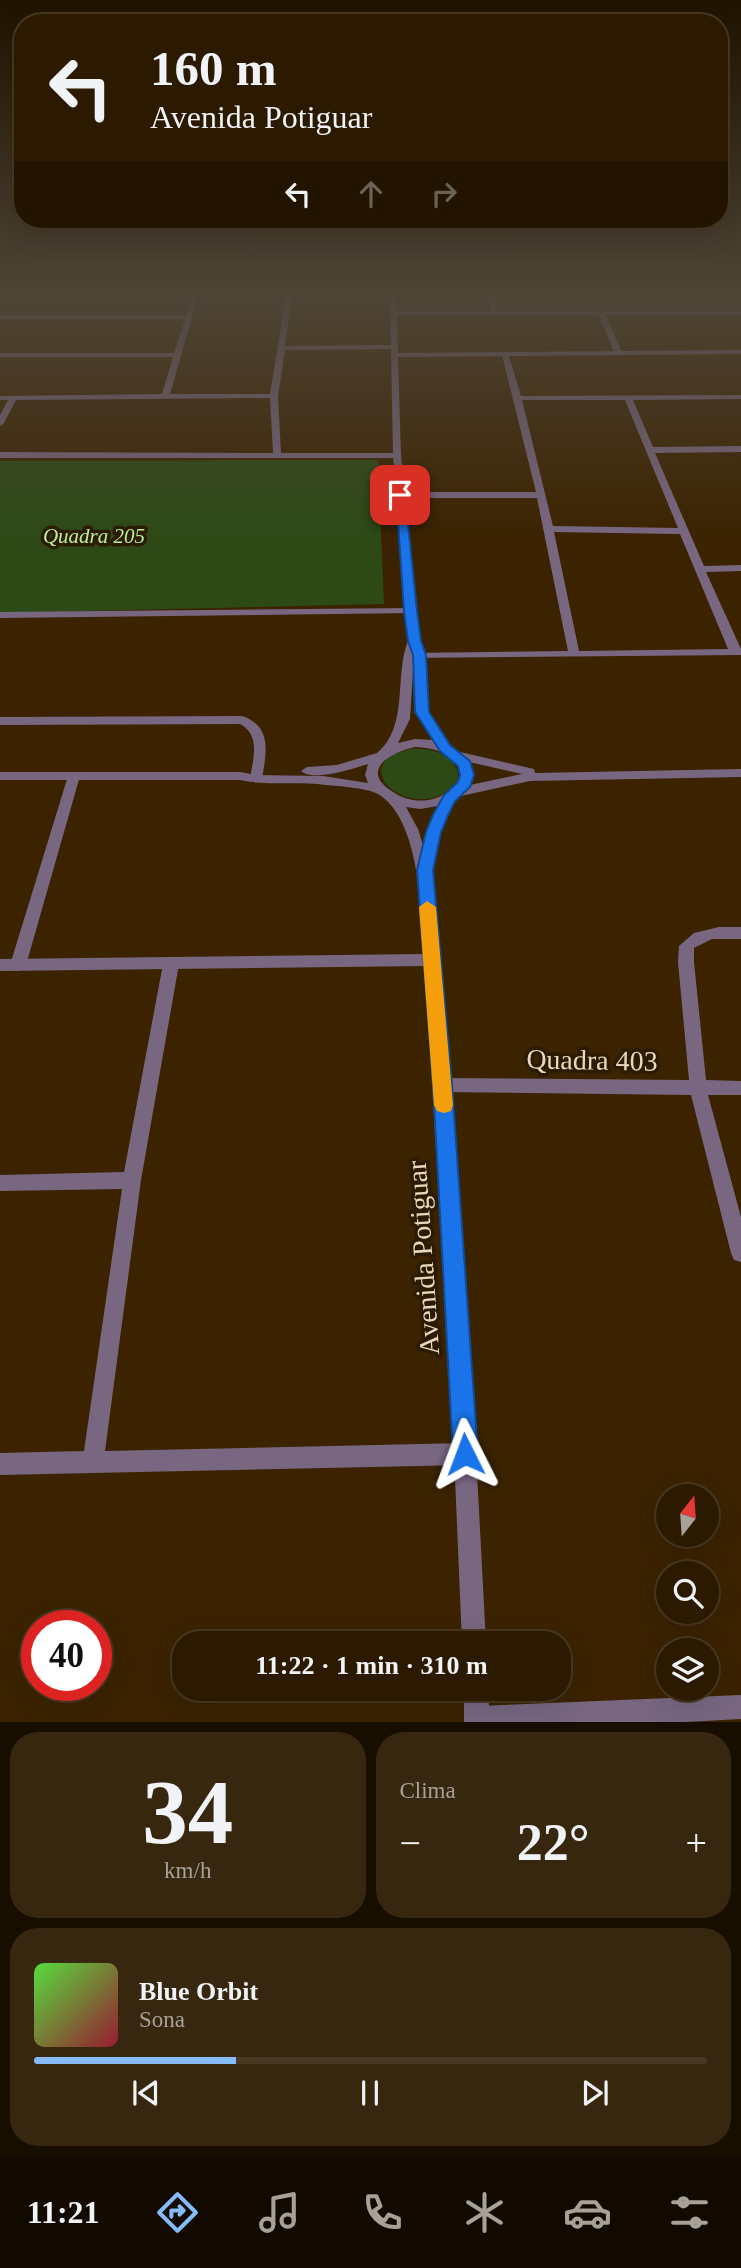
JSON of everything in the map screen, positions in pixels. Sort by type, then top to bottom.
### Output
[{"type":"street","points":[[165,397],[171,376]]},
{"type":"street","points":[[277,376],[274,396],[277,454]]},
{"type":"street","name":"Avenida Potiguar","points":[[396,376],[397,456],[414,656],[422,712],[464,764],[467,775],[433,832],[425,870]]},
{"type":"street","points":[[511,376],[550,529],[574,653]]},
{"type":"street","points":[[0,398],[274,396]]},
{"type":"street","points":[[518,398],[741,397]]},
{"type":"street","points":[[0,423],[13,398]]},
{"type":"street","points":[[414,656],[738,652],[628,398]]},
{"type":"street","points":[[649,450],[741,449]]},
{"type":"street","points":[[0,455],[397,456]]},
{"type":"street","points":[[400,495],[540,495]]},
{"type":"street","points":[[550,529],[685,531]]},
{"type":"street","points":[[702,569],[741,568]]},
{"type":"street","points":[[0,615],[411,611]]},
{"type":"street","name":"Avenida Potiguar","points":[[414,656],[404,719],[373,766],[372,776],[380,789],[395,800],[411,830],[425,870],[442,1085],[473,1631]]},
{"type":"street","points":[[0,721],[242,720],[256,727],[260,733],[257,776]]},
{"type":"street","points":[[257,776],[320,771],[415,742],[512,769],[565,775]]},
{"type":"street","points":[[395,800],[423,805],[512,779],[565,775],[741,773]]},
{"type":"street","points":[[0,776],[257,776],[323,780],[380,789]]},
{"type":"street","points":[[18,965],[74,776]]},
{"type":"street","points":[[741,933],[710,933],[696,937],[687,946],[698,1088],[741,1252]]},
{"type":"street","points":[[0,965],[431,960]]},
{"type":"street","points":[[93,1462],[132,1180],[171,964]]},
{"type":"street","name":"Quadra 403","points":[[442,1085],[741,1088]]},
{"type":"street","points":[[0,1183],[132,1180]]},
{"type":"street","points":[[0,1464],[465,1454]]},
{"type":"street","points":[[476,1701],[477,1721],[741,1707]]},
{"type":"green space","name":"Quadra 205","points":[[378,460],[384,604],[0,613],[0,461]]},
{"type":"green space","points":[[411,749],[426,749],[451,760],[458,773],[452,788],[426,799],[410,798],[396,793],[386,784],[382,774],[383,764],[392,755]]},
{"type":"slow traffic","points":[[427,907],[444,1105]]},
{"type":"route","points":[[400,495],[414,641],[420,655],[422,712],[445,748],[457,755],[464,764],[467,775],[459,792],[449,799],[433,832],[425,870],[442,1085],[465,1454]]}]
